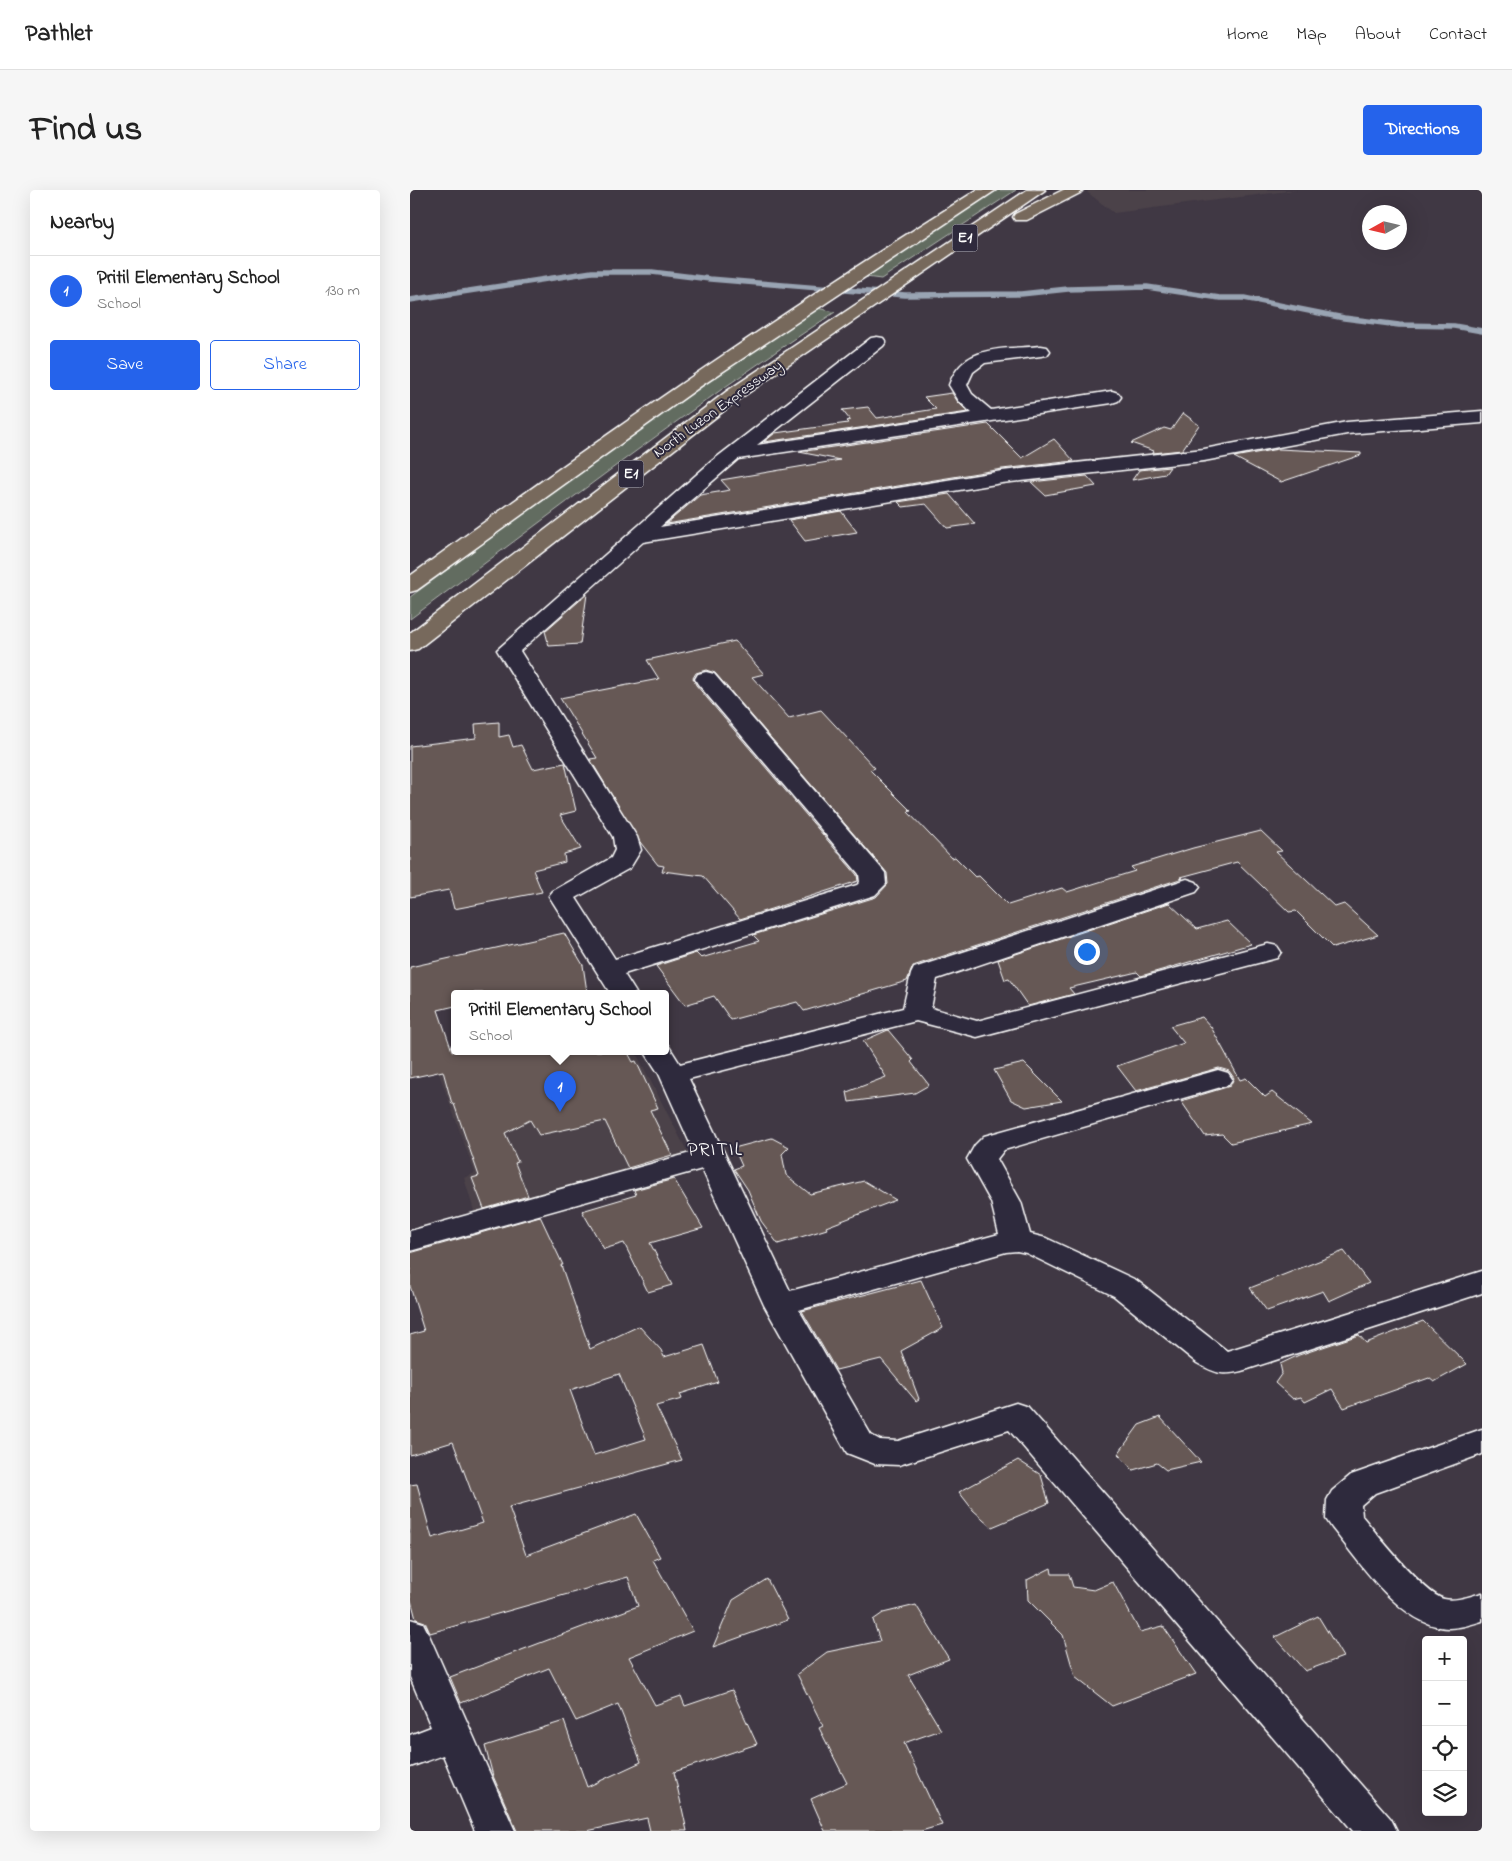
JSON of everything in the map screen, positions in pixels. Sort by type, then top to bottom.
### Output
[{"type":"highway","name":"North Luzon Expressway","points":[[410,586],[528,498],[688,385],[988,190]]},
{"type":"highway","name":"North Luzon Expressway","points":[[410,644],[733,395],[1037,190]]},
{"type":"highway","points":[[898,283],[940,262],[1034,209],[1075,190]]},
{"type":"street","points":[[620,990],[562,896],[621,863],[628,850],[625,837],[508,650],[733,454],[877,342]]},
{"type":"street","points":[[988,416],[965,397],[958,385],[961,375],[972,361],[1041,351]]},
{"type":"street","points":[[733,454],[1112,397]]},
{"type":"street","points":[[638,537],[1002,476],[1204,455],[1347,428],[1482,417]]},
{"type":"street","points":[[608,970],[866,890],[873,884],[872,873],[706,678]]},
{"type":"street","points":[[916,1013],[924,974],[1187,887]]},
{"type":"street","points":[[1268,952],[977,1029],[916,1013],[665,1063],[780,1305],[859,1444],[875,1452],[899,1453],[1016,1415],[1377,1831]]},
{"type":"street","points":[[1017,1241],[1006,1202],[982,1159],[985,1152],[994,1143],[1218,1079]]},
{"type":"street","points":[[410,1241],[711,1157]]},
{"type":"street","points":[[780,1305],[1006,1242],[1017,1241],[1035,1246],[1125,1288],[1209,1355],[1223,1363],[1236,1361],[1482,1282]]},
{"type":"street","points":[[1482,1441],[1363,1484],[1344,1500],[1344,1519],[1410,1595],[1438,1613],[1462,1613],[1482,1607]]},
{"type":"street","points":[[410,1633],[495,1831]]},
{"type":"street","points":[[410,1751],[454,1735]]},
{"type":"shaded area","points":[[1090,190],[1296,190],[1114,213],[1087,192]]},
{"type":"shaded area","points":[[486,1055],[637,1055],[689,1155],[475,1214],[464,1178],[475,1173],[437,1068]]},
{"type":"green space","points":[[997,190],[1016,190],[881,279],[866,277]]},
{"type":"green space","points":[[817,308],[835,312],[673,424],[410,619],[410,597],[623,441]]},
{"type":"building","points":[[952,393],[968,412],[764,442],[775,433],[848,423],[846,421],[850,420],[842,410],[868,407],[877,418],[936,409],[924,397]]},
{"type":"building","points":[[1183,413],[1199,425],[1182,450],[1153,453],[1154,451],[1131,443],[1164,428],[1171,430]]},
{"type":"building","points":[[988,424],[1022,458],[1054,439],[1074,461],[1002,469],[666,524],[700,495],[730,490],[721,480],[840,460],[799,452]]},
{"type":"building","points":[[1278,449],[1361,453],[1361,455],[1281,482],[1234,457]]},
{"type":"building","points":[[1170,467],[1165,474],[1132,480],[1139,470]]},
{"type":"building","points":[[1087,476],[1096,486],[1045,495],[1031,482]]},
{"type":"building","points":[[949,494],[975,524],[947,528],[926,504],[903,507],[898,502]]},
{"type":"building","points":[[841,511],[857,532],[805,541],[789,520]]},
{"type":"building","points":[[587,594],[580,644],[549,646],[545,631]]},
{"type":"building","points":[[735,641],[764,674],[752,677],[789,718],[821,710],[875,768],[870,770],[911,811],[908,812],[952,858],[955,857],[975,877],[979,876],[1008,905],[1062,888],[1067,892],[1135,871],[1131,867],[1193,848],[1261,831],[1282,851],[1276,852],[1335,907],[1344,904],[1378,935],[1333,948],[1296,911],[1289,912],[1237,862],[1181,877],[1183,878],[913,966],[907,981],[804,1011],[797,1002],[731,1020],[714,996],[685,1005],[656,966],[696,953],[701,958],[759,941],[753,935],[876,897],[888,884],[887,873],[882,867],[715,673],[706,670],[696,673],[693,678],[696,685],[857,875],[858,881],[740,919],[703,876],[662,871],[664,866],[658,865],[640,842],[590,759],[597,758],[560,698],[659,679],[647,660]]},
{"type":"building","points":[[499,722],[499,737],[509,735],[513,747],[521,745],[533,769],[565,763],[576,811],[560,815],[581,849],[564,854],[565,862],[533,870],[542,892],[454,909],[449,890],[410,897],[410,746],[476,738],[475,724]]},
{"type":"building","points":[[1169,903],[1197,929],[1227,921],[1251,944],[1141,976],[1137,972],[1069,988],[1074,994],[1028,1006],[1009,979],[1005,980],[998,960]]},
{"type":"building","points":[[564,933],[583,965],[587,990],[451,990],[451,1007],[438,1010],[451,1048],[451,1055],[629,1055],[633,1062],[636,1061],[658,1108],[650,1110],[672,1155],[628,1168],[605,1121],[539,1135],[530,1120],[505,1133],[518,1162],[515,1163],[528,1196],[484,1209],[472,1178],[479,1176],[454,1104],[452,1104],[443,1071],[410,1078],[410,967]]},
{"type":"building","points":[[1202,1017],[1211,1027],[1240,1080],[1246,1078],[1265,1097],[1272,1092],[1312,1124],[1231,1143],[1222,1134],[1205,1136],[1181,1101],[1230,1086],[1234,1078],[1229,1071],[1219,1068],[1136,1091],[1117,1066],[1184,1043],[1170,1026]]},
{"type":"building","points":[[888,1030],[913,1060],[911,1062],[929,1085],[915,1093],[849,1102],[847,1092],[886,1077],[863,1041]]},
{"type":"building","points":[[1024,1063],[1062,1101],[1026,1107],[1011,1100],[994,1070]]},
{"type":"building","points":[[772,1138],[789,1147],[782,1154],[786,1175],[810,1194],[864,1181],[896,1200],[826,1227],[827,1229],[778,1244],[761,1221],[748,1190],[734,1169],[742,1166],[734,1148]]},
{"type":"building","points":[[674,1179],[703,1228],[650,1243],[672,1285],[648,1292],[624,1243],[604,1249],[582,1211],[636,1195],[634,1190]]},
{"type":"building","points":[[540,1216],[563,1265],[561,1265],[590,1349],[639,1326],[661,1350],[664,1357],[704,1345],[718,1382],[680,1394],[682,1399],[656,1406],[682,1460],[509,1507],[526,1555],[636,1514],[660,1557],[653,1560],[693,1631],[629,1657],[655,1705],[681,1696],[685,1706],[732,1690],[757,1744],[674,1772],[687,1831],[650,1831],[647,1818],[587,1831],[517,1831],[493,1776],[485,1746],[564,1721],[587,1787],[641,1762],[618,1704],[576,1721],[549,1668],[461,1703],[450,1677],[638,1606],[628,1577],[430,1633],[425,1622],[416,1619],[410,1596],[410,1485],[417,1484],[432,1538],[483,1523],[453,1442],[410,1455],[410,1335],[424,1331],[410,1286],[410,1253]],"holes":[[[619,1374],[646,1439],[594,1455],[570,1390]]]},
{"type":"building","points":[[1344,1251],[1369,1283],[1329,1301],[1323,1291],[1267,1311],[1250,1288]]},
{"type":"building","points":[[921,1280],[943,1328],[901,1351],[919,1399],[916,1401],[881,1359],[836,1370],[802,1311]]},
{"type":"building","points":[[1423,1321],[1467,1364],[1434,1382],[1429,1378],[1344,1408],[1332,1389],[1305,1402],[1301,1397],[1293,1399],[1275,1383],[1282,1373],[1280,1364],[1299,1355],[1359,1335],[1366,1343]]},
{"type":"building","points":[[1160,1417],[1201,1462],[1166,1470],[1157,1463],[1133,1470],[1118,1454],[1139,1425]]},
{"type":"building","points":[[1018,1460],[1041,1475],[1049,1503],[992,1527],[973,1510],[959,1492]]},
{"type":"building","points":[[1051,1568],[1052,1574],[1069,1574],[1073,1587],[1094,1590],[1113,1582],[1140,1632],[1163,1626],[1196,1674],[1112,1706],[1075,1677],[1063,1635],[1028,1600],[1027,1580]]},
{"type":"building","points":[[767,1579],[788,1620],[713,1647],[733,1600]]},
{"type":"building","points":[[916,1605],[949,1659],[908,1675],[941,1730],[904,1743],[942,1825],[921,1831],[825,1831],[811,1799],[847,1783],[819,1728],[823,1726],[797,1674],[827,1652],[880,1641],[873,1620],[883,1613]]},
{"type":"building","points":[[1318,1616],[1343,1657],[1305,1671],[1275,1637]]},
{"type":"waterway","points":[[410,300],[592,272],[652,272],[710,279],[905,295],[1021,294],[1068,289],[1147,287],[1220,298],[1244,298],[1344,318],[1399,325],[1454,326],[1482,331]]},
{"type":"place","name":"Pritil Elementary School","points":[[560,1112]]},
{"type":"district","name":"PRITIL","points":[[715,1150]]}]
